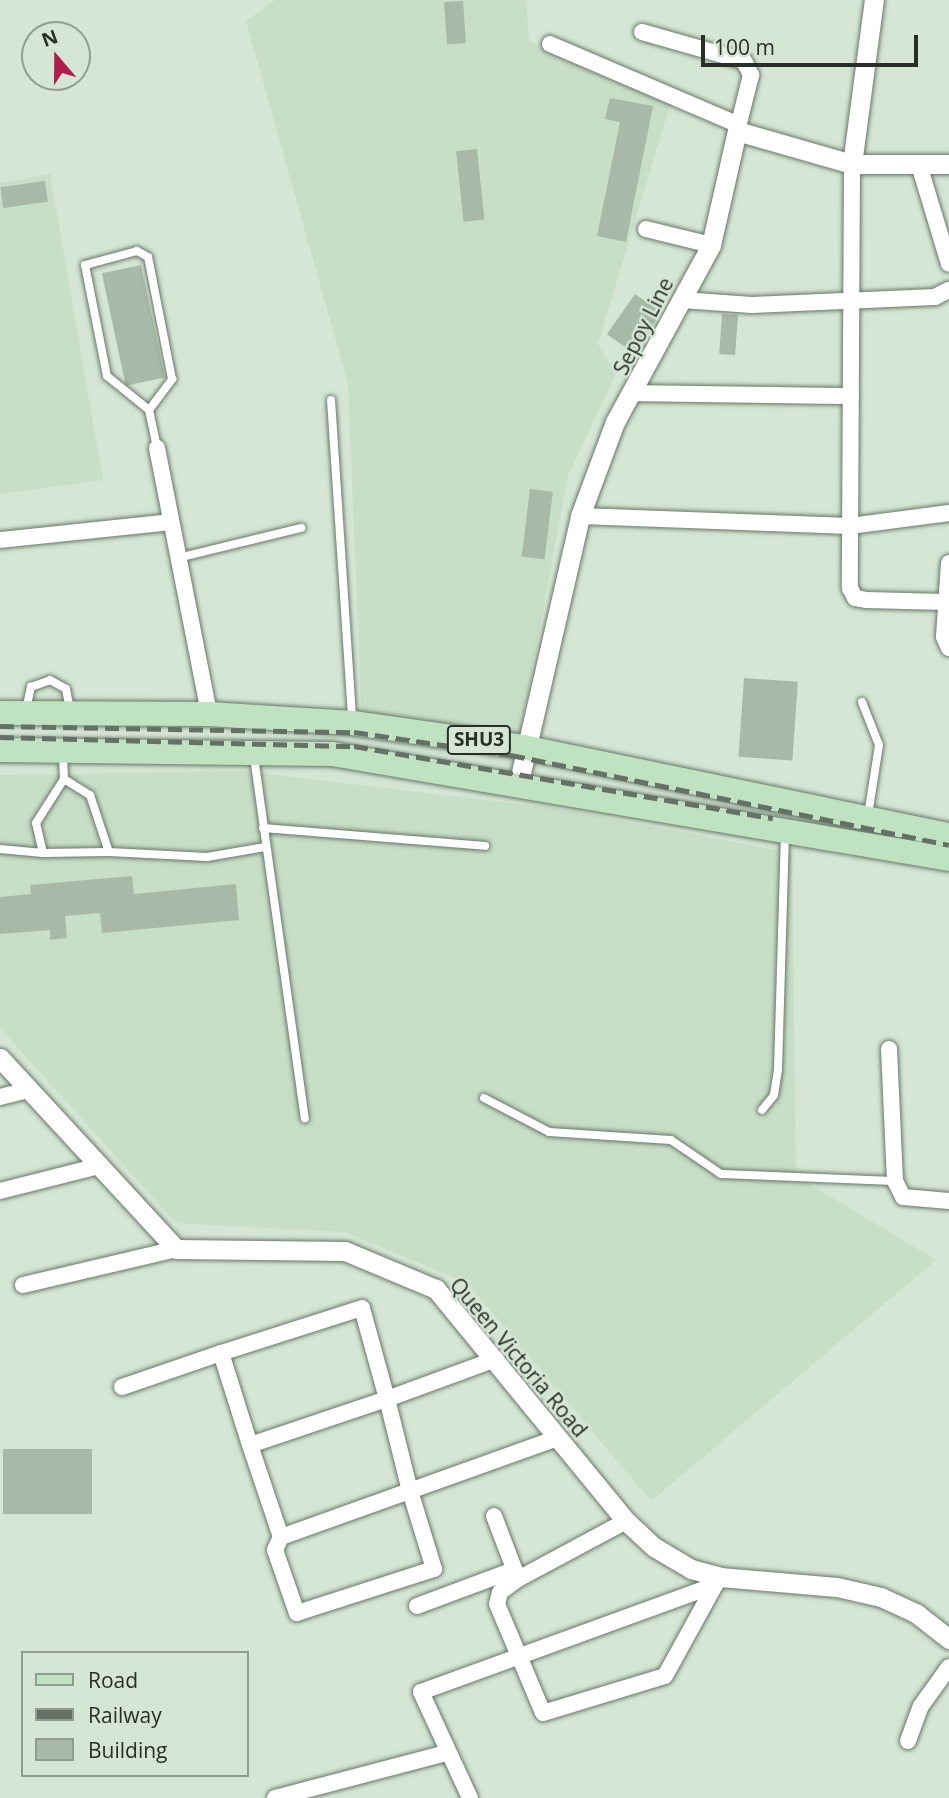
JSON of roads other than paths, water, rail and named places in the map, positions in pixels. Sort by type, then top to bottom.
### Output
[{"type":"main road","name":"SHU3","points":[[0,713],[209,714],[353,723],[523,747],[788,800],[866,821],[949,835]]},
{"type":"main road","name":"SHU3","points":[[0,751],[253,751],[332,754],[519,781],[785,835],[949,859]]},
{"type":"street","points":[[874,0],[852,164],[849,578],[855,598],[946,602]]},
{"type":"street","points":[[642,32],[744,61],[751,75],[738,128]]},
{"type":"street","points":[[550,44],[738,128],[852,164],[920,168],[949,163]]},
{"type":"street","name":"Sepoy Line","points":[[519,781],[523,747],[580,516],[615,422],[635,393],[711,245],[738,128]]},
{"type":"street","points":[[920,168],[949,264]]},
{"type":"street","points":[[646,229],[711,245]]},
{"type":"street","points":[[682,300],[752,305],[935,297],[949,290]]},
{"type":"street","points":[[635,393],[851,396]]},
{"type":"street","points":[[157,448],[209,714]]},
{"type":"street","points":[[580,516],[850,526],[949,513]]},
{"type":"street","points":[[0,540],[171,522]]},
{"type":"street","points":[[949,562],[944,637],[949,648]]},
{"type":"street","points":[[889,1049],[895,1181],[903,1196],[949,1201]]},
{"type":"street","points":[[0,1058],[176,1249],[23,1285]]},
{"type":"street","points":[[0,1097],[29,1090]]},
{"type":"street","points":[[0,1191],[99,1166]]},
{"type":"street","name":"Queen Victoria Road","points":[[176,1249],[345,1251],[436,1289],[626,1521],[654,1548],[718,1581],[837,1587],[881,1597],[917,1614],[949,1639]]},
{"type":"street","points":[[122,1387],[220,1353],[357,1307],[387,1399],[410,1491],[434,1564],[429,1571],[297,1614],[275,1550],[281,1537],[220,1353]]},
{"type":"street","points":[[250,1445],[496,1359]]},
{"type":"street","points":[[281,1537],[558,1438]]},
{"type":"street","points":[[494,1516],[516,1574]]},
{"type":"street","points":[[417,1606],[516,1574],[626,1521]]},
{"type":"street","points":[[516,1574],[500,1592],[497,1604],[543,1713],[665,1676],[718,1581]]},
{"type":"street","points":[[470,1798],[446,1753],[421,1692],[718,1581]]},
{"type":"street","points":[[908,1741],[921,1706],[949,1667]]},
{"type":"street","points":[[275,1798],[446,1753]]},
{"type":"lane","points":[[149,410],[172,379],[148,257],[137,251],[85,265],[107,376],[149,410],[157,448]]},
{"type":"lane","points":[[331,400],[353,723]]},
{"type":"lane","points":[[178,558],[301,528]]},
{"type":"lane","points":[[25,713],[32,687],[50,680],[66,689],[70,713]]},
{"type":"lane","points":[[862,702],[880,744],[866,821]]},
{"type":"lane","points":[[43,853],[36,823],[64,779],[63,750]]},
{"type":"lane","points":[[253,751],[305,1118]]},
{"type":"lane","points":[[64,779],[90,795],[109,852]]},
{"type":"lane","points":[[262,828],[485,846]]},
{"type":"lane","points":[[762,1110],[774,1095],[778,1069],[785,835]]},
{"type":"lane","points":[[0,849],[43,853],[109,852],[207,857],[265,847]]},
{"type":"lane","points":[[484,1098],[550,1132],[671,1140],[721,1174],[895,1181]]},
{"type":"railway","points":[[0,726],[354,732],[511,755],[949,845]]},
{"type":"railway","points":[[0,737],[354,746],[773,818]]}]
